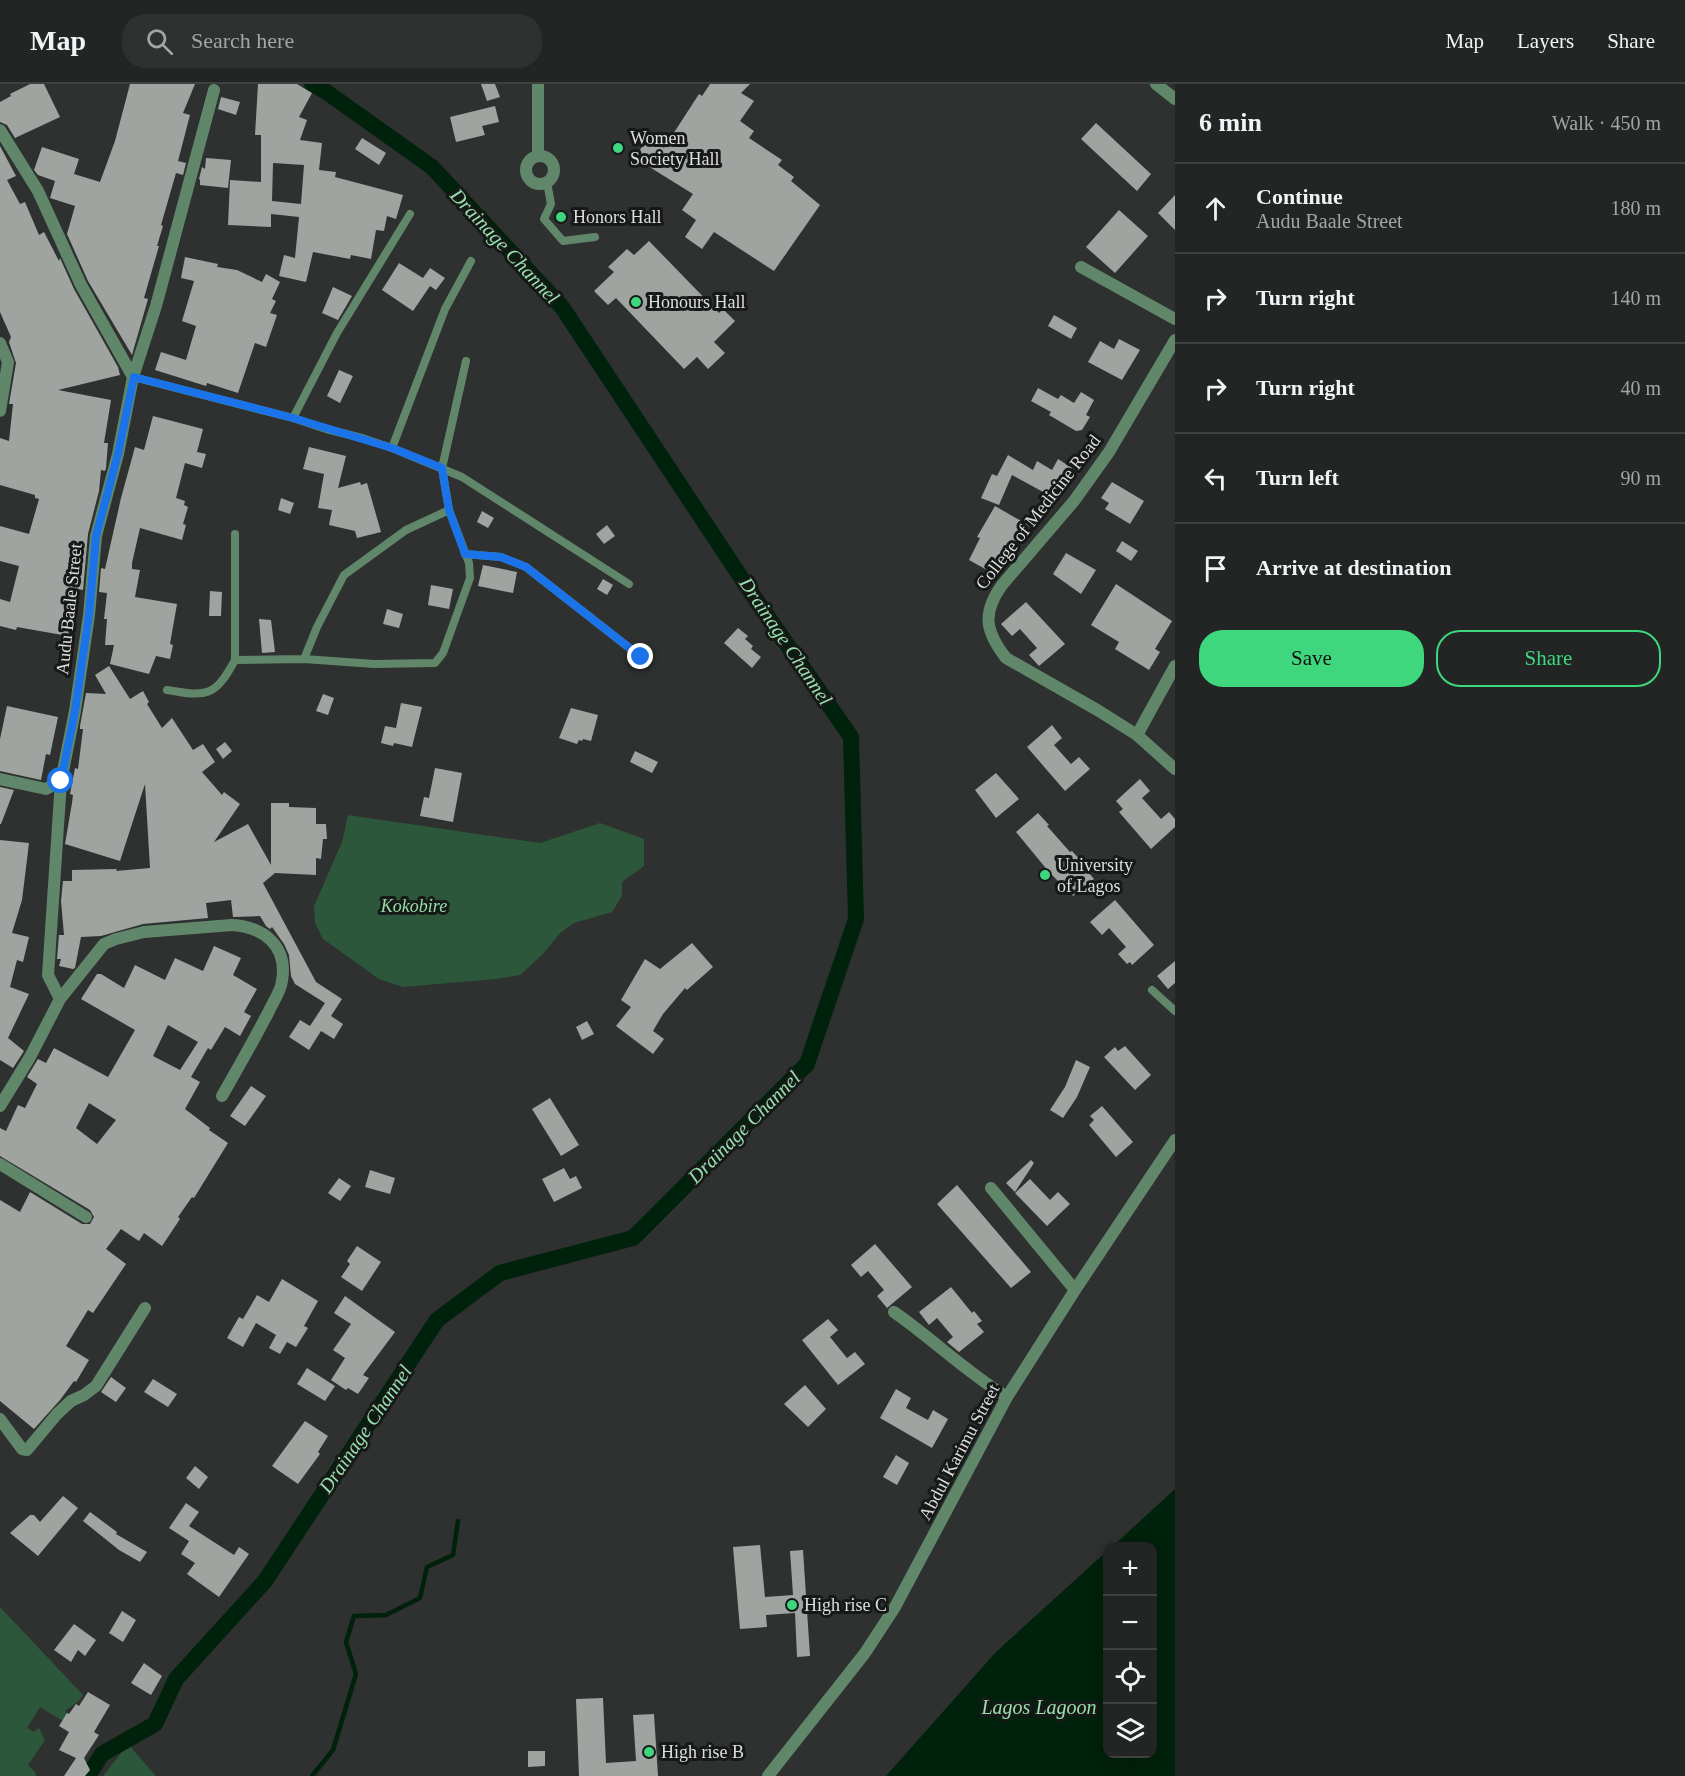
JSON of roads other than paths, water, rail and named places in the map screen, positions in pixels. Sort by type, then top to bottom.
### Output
[{"type":"street","points":[[538,84],[538,156]]},
{"type":"street","points":[[1156,84],[1175,99]]},
{"type":"street","name":"Audu Baale Street","points":[[60,999],[48,975],[61,781],[75,711],[89,615],[96,536],[118,454],[134,377],[156,306],[214,90]]},
{"type":"street","points":[[0,130],[38,191],[81,285],[134,377]]},
{"type":"street","points":[[538,156],[547,157],[553,165],[553,175],[547,182],[538,184],[533,182],[527,175],[527,163],[538,156]]},
{"type":"street","points":[[1081,267],[1175,319]]},
{"type":"street","name":"College of Medicine Road","points":[[1175,340],[1109,452],[1074,501],[991,599],[987,611],[996,644],[1006,658],[1137,735],[1175,769]]},
{"type":"street","points":[[0,343],[8,362],[0,411]]},
{"type":"street","points":[[1137,735],[1175,666]]},
{"type":"street","points":[[0,779],[46,789],[61,781]]},
{"type":"street","points":[[0,1106],[30,1057],[60,999],[104,944],[144,932],[232,925],[246,926],[262,932],[277,947],[283,959],[282,984],[222,1096]]},
{"type":"street","name":"Abdul Karimu Street","points":[[768,1776],[865,1653],[895,1607],[1007,1397],[1175,1140]]},
{"type":"street","points":[[0,1164],[86,1217]]},
{"type":"street","points":[[991,1188],[1075,1290]]},
{"type":"street","points":[[0,1419],[22,1449],[27,1450],[57,1414],[72,1401],[96,1386],[145,1308]]},
{"type":"street","points":[[894,1312],[925,1334],[967,1371],[1007,1397]]},
{"type":"lane","points":[[547,182],[551,204],[544,219],[563,242],[595,237]]},
{"type":"lane","points":[[293,418],[337,333],[410,214]]},
{"type":"lane","points":[[392,448],[445,309],[471,261]]},
{"type":"lane","points":[[236,660],[304,660],[374,664],[435,663],[444,653],[470,578],[468,563],[449,510],[442,468],[466,361]]},
{"type":"lane","points":[[134,377],[293,418],[392,448],[442,468],[471,483],[629,584]]},
{"type":"lane","points":[[304,660],[317,627],[344,575],[406,530],[449,510]]},
{"type":"lane","points":[[167,690],[199,694],[211,692],[225,679],[236,660],[235,534]]},
{"type":"lane","points":[[465,554],[501,557],[526,567],[641,657]]},
{"type":"lane","points":[[1152,990],[1175,1011]]},
{"type":"water","name":"Lagos Lagoon","points":[[1175,1489],[1175,1776],[886,1776],[996,1652],[1103,1555],[1103,1758],[1157,1758],[1157,1542],[1117,1542]]},
{"type":"waterway","name":"Drainage Channel","points":[[88,1776],[102,1754],[155,1724],[176,1679],[265,1581],[437,1320],[500,1273],[633,1238],[807,1064],[856,919],[851,737],[750,591],[562,307],[432,167],[312,84]]},
{"type":"waterway","points":[[312,1776],[333,1750],[356,1674],[346,1642],[354,1616],[386,1615],[420,1598],[427,1567],[453,1555],[458,1521]]},
{"type":"place","name":"Women Society Hall","points":[[618,148]]},
{"type":"place","name":"Honors Hall","points":[[561,217]]},
{"type":"place","name":"Honours Hall","points":[[636,302]]},
{"type":"place","name":"University of Lagos","points":[[1045,875]]},
{"type":"place","name":"High rise C","points":[[792,1605]]},
{"type":"place","name":"High rise B","points":[[649,1752]]},
{"type":"park label","name":"Kokobire","points":[[414,906]]}]
